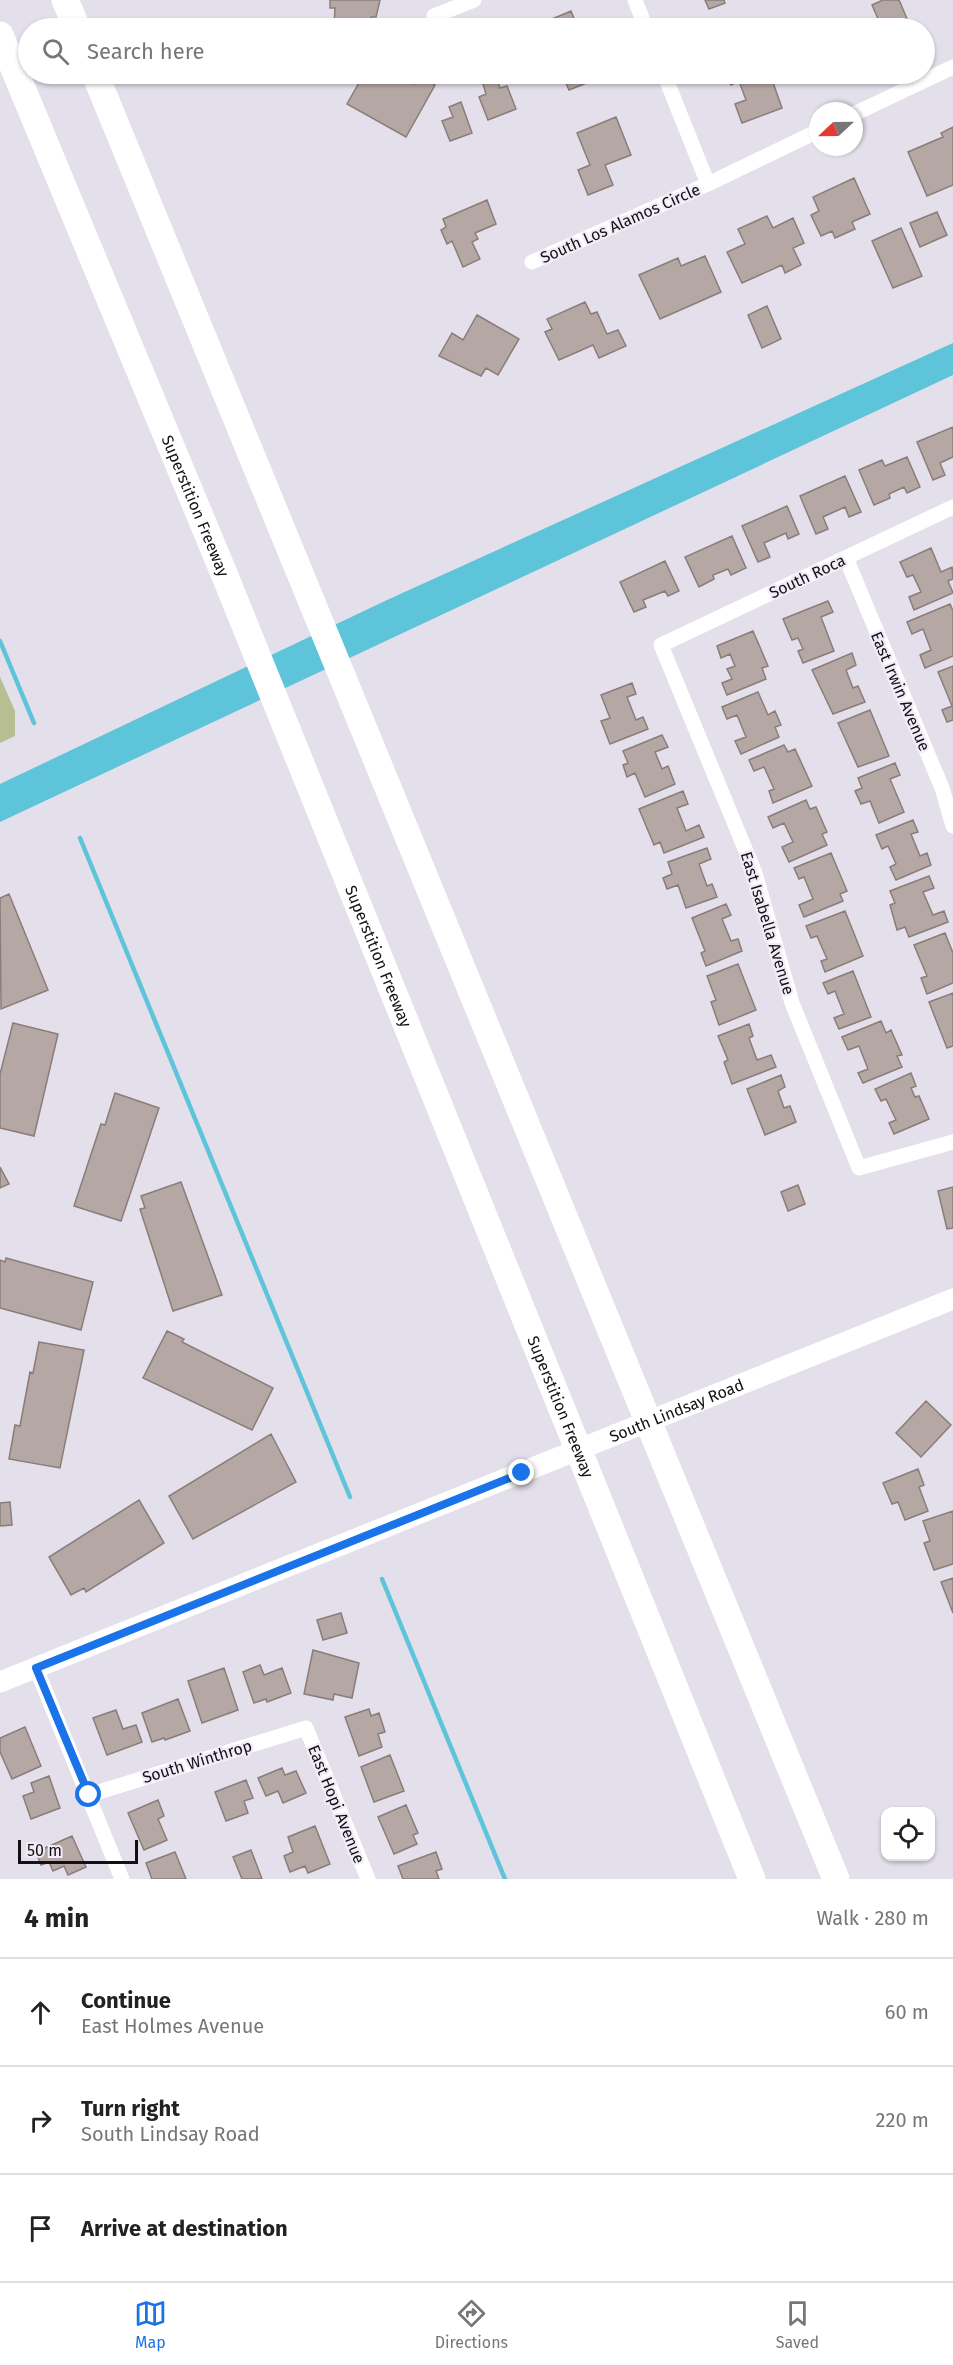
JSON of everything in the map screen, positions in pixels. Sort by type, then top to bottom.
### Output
[{"type":"highway","points":[[65,0],[73,18]]},
{"type":"highway","name":"Superstition Freeway","points":[[0,35],[18,78]]},
{"type":"highway","name":"Superstition Freeway","points":[[20,84],[225,576],[544,1370],[752,1879]]},
{"type":"highway","points":[[99,84],[836,1879]]},
{"type":"main road","name":"South Lindsay Road","points":[[0,1682],[953,1299]]},
{"type":"street","points":[[434,16],[474,0]]},
{"type":"street","points":[[635,0],[642,18]]},
{"type":"street","points":[[935,76],[953,67]]},
{"type":"street","points":[[668,84],[708,184]]},
{"type":"street","points":[[863,110],[917,84]]},
{"type":"street","name":"South Los Alamos Circle","points":[[532,262],[708,184],[809,135]]},
{"type":"street","name":"South Roca","points":[[661,645],[953,507]]},
{"type":"street","name":"East Irwin Avenue","points":[[846,558],[942,788],[953,826]]},
{"type":"street","name":"East Isabella Avenue","points":[[661,645],[755,873],[792,1003],[859,1168],[953,1142]]},
{"type":"street","points":[[36,1668],[122,1879]]},
{"type":"street","name":"South Winthrop","points":[[89,1795],[306,1728]]},
{"type":"street","name":"East Hopi Avenue","points":[[306,1728],[368,1879]]},
{"type":"green space","points":[[0,677],[15,711],[15,736],[0,743]]},
{"type":"water","points":[[953,343],[953,375],[0,822],[0,784],[387,600]]},
{"type":"building","points":[[330,0],[380,0],[376,17],[371,18],[334,18],[335,8],[330,8]]},
{"type":"building","points":[[705,0],[724,0],[725,3],[709,9]]},
{"type":"building","points":[[883,0],[899,0],[907,18],[878,18],[872,5]]},
{"type":"building","points":[[571,11],[574,18],[554,18]]},
{"type":"building","points":[[358,84],[435,85],[406,137],[347,104]]},
{"type":"building","points":[[483,84],[499,84],[500,88],[507,86],[516,109],[488,120],[479,97],[486,94]]},
{"type":"building","points":[[566,84],[584,84],[569,90]]},
{"type":"building","points":[[740,84],[774,84],[782,108],[742,123],[735,104],[746,100]]},
{"type":"building","points":[[461,102],[472,133],[450,141],[442,121],[453,117],[449,107]]},
{"type":"building","points":[[616,117],[631,155],[605,165],[613,185],[588,195],[578,170],[590,165],[577,133]]},
{"type":"building","points":[[953,127],[953,185],[927,196],[908,152],[943,137],[941,133]]},
{"type":"building","points":[[854,178],[870,214],[852,222],[855,229],[835,238],[832,231],[821,236],[811,215],[819,211],[813,197]]},
{"type":"building","points":[[487,200],[496,224],[475,233],[478,239],[472,242],[480,259],[463,267],[452,241],[447,244],[441,230],[446,227],[443,219]]},
{"type":"building","points":[[937,212],[947,235],[920,247],[910,223]]},
{"type":"building","points":[[767,216],[773,228],[793,218],[804,243],[793,248],[801,265],[785,273],[782,265],[742,283],[727,252],[745,244],[738,229]]},
{"type":"building","points":[[901,228],[922,276],[893,288],[872,241]]},
{"type":"building","points":[[705,256],[721,292],[660,319],[639,275],[678,258],[681,266]]},
{"type":"building","points":[[585,302],[591,314],[597,312],[607,334],[618,330],[626,346],[599,358],[593,345],[559,360],[545,332],[552,329],[547,319]]},
{"type":"building","points":[[767,306],[781,339],[762,348],[748,315]]},
{"type":"building","points":[[477,315],[519,339],[498,375],[486,368],[481,376],[439,356],[452,333],[463,340]]},
{"type":"building","points":[[953,427],[953,457],[940,463],[945,475],[933,480],[917,442]]},
{"type":"building","points":[[907,457],[920,487],[907,493],[904,487],[889,494],[890,498],[874,505],[859,470],[882,460],[885,466]]},
{"type":"building","points":[[845,476],[861,512],[849,517],[845,507],[823,517],[828,529],[816,534],[800,496]]},
{"type":"building","points":[[787,506],[799,534],[788,539],[786,533],[764,543],[770,557],[758,562],[742,526]]},
{"type":"building","points":[[732,536],[746,568],[731,575],[728,569],[713,575],[714,579],[699,587],[685,557]]},
{"type":"building","points":[[931,548],[941,572],[952,567],[953,579],[948,581],[953,593],[914,610],[909,597],[921,592],[913,575],[907,577],[900,562]]},
{"type":"building","points":[[665,561],[679,591],[668,596],[665,591],[643,600],[646,607],[634,612],[620,582]]},
{"type":"building","points":[[828,601],[833,612],[821,617],[834,651],[803,663],[798,651],[803,649],[798,638],[792,640],[783,619]]},
{"type":"building","points":[[950,604],[953,611],[953,656],[925,668],[920,655],[931,650],[923,629],[912,634],[907,622]]},
{"type":"building","points":[[753,631],[768,666],[762,668],[766,679],[727,695],[722,683],[732,679],[727,669],[735,666],[730,654],[721,658],[717,646]]},
{"type":"building","points":[[852,653],[856,665],[846,670],[853,688],[858,686],[865,702],[833,714],[812,670]]},
{"type":"building","points":[[953,666],[953,720],[947,722],[942,710],[952,706],[938,672]]},
{"type":"building","points":[[632,683],[636,694],[627,697],[636,720],[643,717],[648,729],[610,744],[601,721],[610,718],[601,695]]},
{"type":"building","points":[[758,692],[768,715],[775,711],[781,725],[775,727],[779,737],[741,754],[735,741],[746,737],[737,715],[727,719],[722,707]]},
{"type":"building","points":[[870,710],[889,756],[858,767],[838,723]]},
{"type":"building","points":[[662,735],[668,747],[655,752],[662,769],[668,766],[675,784],[645,797],[635,773],[627,777],[623,765],[628,763],[623,751]]},
{"type":"building","points":[[784,745],[788,752],[795,749],[812,786],[773,803],[769,791],[774,789],[764,767],[754,771],[749,760]]},
{"type":"building","points":[[895,763],[900,775],[890,779],[904,812],[879,823],[870,801],[861,804],[855,791],[862,788],[858,778]]},
{"type":"building","points":[[683,791],[688,804],[677,808],[686,831],[699,825],[704,837],[664,853],[660,842],[654,845],[639,809]]},
{"type":"building","points":[[806,800],[810,809],[816,807],[827,832],[822,834],[827,845],[789,862],[782,847],[793,842],[784,823],[773,828],[768,817]]},
{"type":"building","points":[[913,820],[918,832],[911,834],[920,856],[927,853],[931,865],[896,880],[890,867],[896,864],[888,846],[882,849],[876,835]]},
{"type":"building","points":[[707,848],[711,859],[699,864],[707,886],[712,884],[717,897],[686,908],[678,885],[667,889],[663,878],[672,874],[668,862]]},
{"type":"building","points":[[831,853],[847,891],[840,894],[843,901],[804,917],[799,905],[813,899],[804,877],[799,879],[794,868]]},
{"type":"building","points":[[929,876],[934,888],[923,892],[933,915],[944,911],[948,922],[909,937],[905,927],[897,930],[890,905],[895,903],[890,891]]},
{"type":"building","points":[[9,894],[48,990],[1,1009],[0,898]]},
{"type":"building","points":[[726,904],[731,915],[722,919],[731,941],[738,939],[742,951],[706,966],[701,953],[705,951],[692,918]]},
{"type":"building","points":[[845,911],[863,956],[825,972],[821,961],[827,959],[817,936],[811,938],[806,926]]},
{"type":"building","points":[[945,933],[953,953],[953,983],[927,994],[921,978],[927,976],[914,945]]},
{"type":"building","points":[[738,964],[756,1010],[719,1025],[711,1002],[716,1000],[707,976]]},
{"type":"building","points":[[853,971],[871,1017],[839,1029],[834,1018],[844,1014],[835,991],[828,994],[823,983]]},
{"type":"building","points":[[953,993],[953,1046],[947,1048],[929,1002]]},
{"type":"building","points":[[881,1021],[886,1033],[891,1030],[902,1055],[897,1056],[902,1067],[863,1083],[858,1073],[868,1069],[859,1046],[848,1050],[842,1037]]},
{"type":"building","points":[[13,1023],[58,1034],[34,1136],[0,1128],[0,1074]]},
{"type":"building","points":[[749,1024],[753,1036],[749,1038],[757,1060],[771,1055],[776,1067],[732,1084],[724,1062],[728,1060],[718,1036]]},
{"type":"building","points":[[911,1073],[916,1086],[911,1088],[915,1097],[919,1096],[929,1119],[894,1134],[889,1123],[896,1120],[886,1099],[881,1101],[875,1089]]},
{"type":"building","points":[[781,1075],[785,1087],[778,1091],[784,1108],[790,1106],[796,1122],[765,1135],[747,1089]]},
{"type":"building","points":[[115,1093],[159,1108],[121,1221],[74,1206],[101,1124],[105,1125]]},
{"type":"building","points":[[0,1167],[9,1184],[0,1188]]},
{"type":"building","points":[[181,1182],[222,1295],[173,1311],[140,1209],[145,1208],[141,1196]]},
{"type":"building","points":[[798,1185],[805,1204],[788,1211],[781,1192]]},
{"type":"building","points":[[953,1187],[953,1228],[947,1229],[938,1191]]},
{"type":"building","points":[[6,1258],[93,1282],[81,1330],[0,1308],[0,1260],[5,1262]]},
{"type":"building","points":[[167,1331],[184,1339],[182,1342],[273,1388],[252,1430],[143,1378]]},
{"type":"building","points":[[39,1342],[84,1350],[60,1468],[9,1459],[15,1425],[20,1426],[30,1372],[33,1373]]},
{"type":"building","points":[[926,1401],[951,1425],[921,1457],[896,1433]]},
{"type":"building","points":[[271,1434],[296,1482],[193,1539],[169,1496]]},
{"type":"building","points":[[918,1469],[924,1485],[919,1487],[928,1511],[905,1520],[898,1502],[892,1504],[883,1483]]},
{"type":"building","points":[[139,1500],[164,1543],[86,1592],[84,1588],[71,1595],[49,1557]]},
{"type":"building","points":[[10,1502],[12,1525],[0,1526],[0,1503]]},
{"type":"building","points":[[953,1511],[953,1564],[934,1570],[924,1543],[930,1541],[923,1521]]},
{"type":"building","points":[[953,1578],[953,1613],[941,1582]]},
{"type":"building","points":[[341,1613],[347,1633],[323,1640],[317,1620]]},
{"type":"building","points":[[313,1650],[359,1663],[352,1698],[334,1694],[333,1700],[304,1694]]},
{"type":"building","points":[[260,1665],[264,1675],[282,1668],[291,1693],[267,1702],[266,1699],[254,1703],[243,1672]]},
{"type":"building","points":[[224,1668],[238,1710],[202,1723],[188,1681]]},
{"type":"building","points":[[178,1699],[190,1731],[152,1742],[142,1713]]},
{"type":"building","points":[[369,1709],[371,1716],[379,1713],[385,1732],[378,1734],[382,1747],[359,1756],[345,1717]]},
{"type":"building","points":[[116,1710],[123,1729],[136,1725],[142,1742],[107,1755],[93,1718]]},
{"type":"building","points":[[25,1727],[41,1766],[12,1779],[0,1752],[0,1738]]},
{"type":"building","points":[[390,1755],[404,1791],[374,1802],[361,1767]]},
{"type":"building","points":[[282,1768],[285,1775],[296,1771],[306,1793],[283,1803],[278,1791],[266,1796],[258,1778]]},
{"type":"building","points":[[49,1776],[60,1808],[31,1819],[23,1796],[34,1792],[31,1783]]},
{"type":"building","points":[[246,1780],[253,1798],[244,1801],[248,1813],[226,1821],[215,1792]]},
{"type":"building","points":[[158,1800],[164,1816],[158,1819],[167,1840],[144,1850],[128,1813]]},
{"type":"building","points":[[406,1805],[418,1833],[413,1835],[417,1844],[394,1854],[378,1817]]},
{"type":"building","points":[[315,1826],[330,1864],[308,1873],[305,1866],[290,1872],[284,1856],[293,1852],[288,1837]]},
{"type":"building","points":[[72,1836],[86,1867],[68,1875],[64,1866],[53,1871],[49,1862],[41,1865],[36,1852]]},
{"type":"building","points":[[251,1850],[262,1879],[242,1879],[233,1857]]},
{"type":"building","points":[[175,1852],[186,1879],[152,1879],[146,1863]]},
{"type":"building","points":[[436,1852],[442,1869],[436,1871],[439,1879],[403,1879],[398,1866]]},
{"type":"waterway","points":[[0,641],[34,723]]},
{"type":"waterway","points":[[80,838],[350,1497]]},
{"type":"waterway","points":[[382,1579],[505,1879]]},
{"type":"route","points":[[89,1795],[36,1668],[522,1473]]}]
